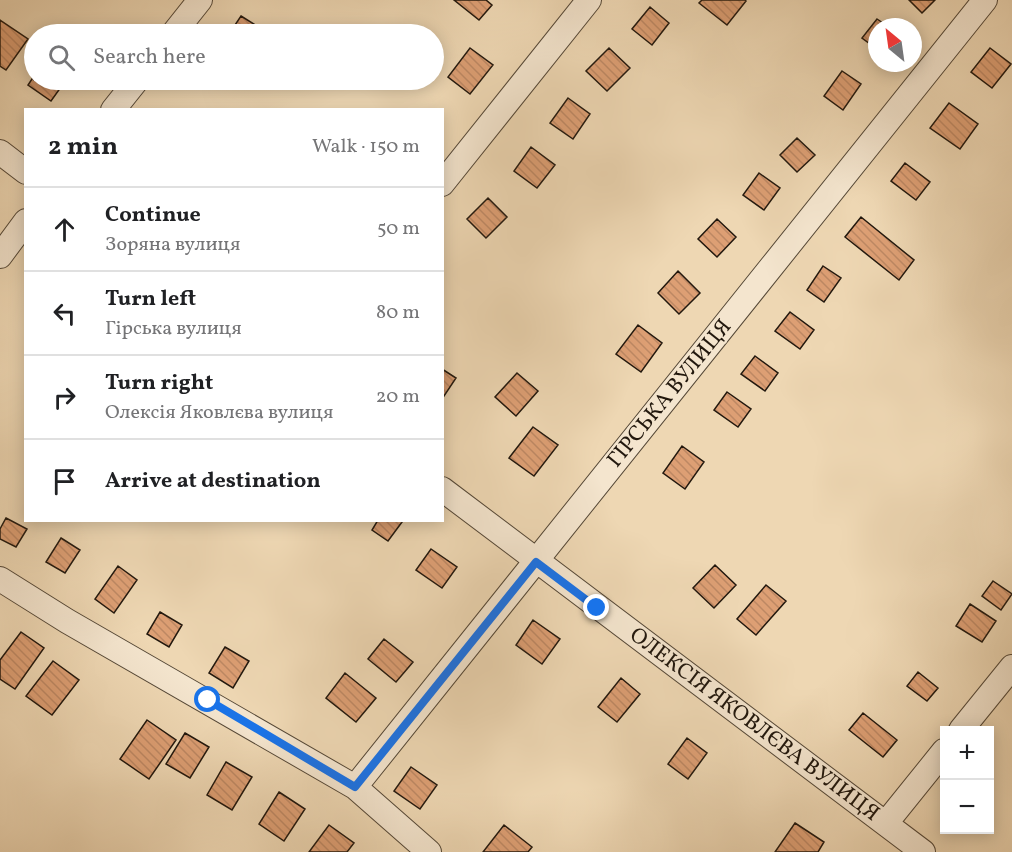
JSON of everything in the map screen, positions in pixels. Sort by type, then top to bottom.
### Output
[{"type":"street","points":[[181,24],[200,0]]},
{"type":"street","points":[[444,181],[589,0]]},
{"type":"street","name":"ГІРСЬКА ВУЛИЦЯ","points":[[355,787],[985,0]]},
{"type":"street","points":[[115,108],[129,90]]},
{"type":"street","points":[[0,152],[24,170]]},
{"type":"street","points":[[0,256],[24,224]]},
{"type":"street","name":"ОЛЕКСІЯ ЯКОВЛЄВА ВУЛИЦЯ","points":[[444,491],[923,852]]},
{"type":"street","points":[[0,579],[67,621],[355,787],[429,852]]},
{"type":"street","points":[[964,726],[1012,667]]},
{"type":"street","points":[[886,823],[940,757]]},
{"type":"building","points":[[454,0],[486,0],[492,5],[479,20]]},
{"type":"building","points":[[702,0],[746,1],[727,25],[699,3]]},
{"type":"building","points":[[909,0],[935,0],[922,13]]},
{"type":"building","points":[[650,7],[669,23],[652,45],[632,29]]},
{"type":"building","points":[[241,16],[254,24],[236,24]]},
{"type":"building","points":[[0,20],[24,36],[24,45],[6,70],[0,66]]},
{"type":"building","points":[[868,30],[868,42],[862,38]]},
{"type":"building","points":[[470,48],[493,65],[470,94],[448,77]]},
{"type":"building","points":[[609,48],[630,68],[607,91],[586,71]]},
{"type":"building","points":[[990,48],[1011,64],[992,88],[971,72]]},
{"type":"building","points":[[842,71],[861,84],[843,110],[824,96]]},
{"type":"building","points":[[35,90],[59,90],[51,101]]},
{"type":"building","points":[[568,98],[590,114],[573,139],[550,123]]},
{"type":"building","points":[[949,103],[978,124],[960,149],[930,128]]},
{"type":"building","points":[[797,138],[815,155],[797,172],[780,155]]},
{"type":"building","points":[[531,147],[555,165],[537,188],[514,171]]},
{"type":"building","points":[[905,163],[930,182],[916,200],[891,181]]},
{"type":"building","points":[[759,173],[780,188],[764,210],[743,195]]},
{"type":"building","points":[[488,198],[507,217],[486,238],[467,219]]},
{"type":"building","points":[[861,217],[914,260],[899,280],[845,237]]},
{"type":"building","points":[[717,219],[736,237],[717,257],[698,239]]},
{"type":"building","points":[[823,266],[841,278],[824,302],[807,290]]},
{"type":"building","points":[[678,271],[700,293],[679,314],[658,293]]},
{"type":"building","points":[[790,312],[814,330],[800,349],[775,331]]},
{"type":"building","points":[[638,325],[662,343],[641,372],[616,354]]},
{"type":"building","points":[[755,356],[778,373],[765,391],[741,374]]},
{"type":"building","points":[[444,370],[456,378],[444,396]]},
{"type":"building","points":[[517,373],[538,391],[516,416],[495,397]]},
{"type":"building","points":[[727,392],[751,409],[738,427],[714,410]]},
{"type":"building","points":[[533,427],[558,445],[534,476],[509,458]]},
{"type":"building","points":[[682,446],[704,462],[685,489],[663,473]]},
{"type":"building","points":[[6,518],[27,529],[16,547],[0,539],[0,529]]},
{"type":"building","points":[[377,522],[402,522],[388,541],[372,530]]},
{"type":"building","points":[[61,538],[80,550],[65,573],[46,562]]},
{"type":"building","points":[[431,549],[457,567],[442,588],[416,570]]},
{"type":"building","points":[[715,565],[736,585],[714,608],[693,588]]},
{"type":"building","points":[[118,566],[137,580],[114,613],[95,599]]},
{"type":"building","points":[[993,581],[1012,594],[1001,610],[982,596]]},
{"type":"building","points":[[766,585],[786,601],[756,635],[737,619]]},
{"type":"building","points":[[970,604],[996,621],[982,642],[956,626]]},
{"type":"building","points":[[160,612],[182,625],[169,647],[147,634]]},
{"type":"building","points":[[533,620],[560,639],[542,664],[516,645]]},
{"type":"building","points":[[21,632],[44,648],[15,689],[0,679],[0,660]]},
{"type":"building","points":[[384,639],[413,662],[396,682],[368,659]]},
{"type":"building","points":[[225,647],[249,661],[233,688],[209,673]]},
{"type":"building","points":[[53,661],[79,680],[52,715],[26,696]]},
{"type":"building","points":[[918,672],[938,688],[927,701],[907,686]]},
{"type":"building","points":[[345,673],[376,698],[356,722],[326,698]]},
{"type":"building","points":[[621,678],[640,694],[617,722],[598,707]]},
{"type":"building","points":[[863,713],[897,740],[883,757],[849,730]]},
{"type":"building","points":[[147,720],[176,740],[149,779],[120,759]]},
{"type":"building","points":[[185,733],[209,747],[190,778],[166,764]]},
{"type":"building","points":[[687,738],[707,753],[688,779],[668,764]]},
{"type":"building","points":[[226,762],[252,777],[232,810],[207,795]]},
{"type":"building","points":[[411,767],[437,785],[420,809],[394,791]]},
{"type":"building","points":[[279,792],[305,809],[284,841],[259,824]]},
{"type":"building","points":[[795,823],[824,842],[818,852],[775,852]]},
{"type":"building","points":[[329,825],[354,843],[347,852],[309,852]]},
{"type":"building","points":[[504,825],[532,847],[528,852],[483,852]]},
{"type":"route","points":[[208,700],[355,787],[536,562],[597,608]]}]
